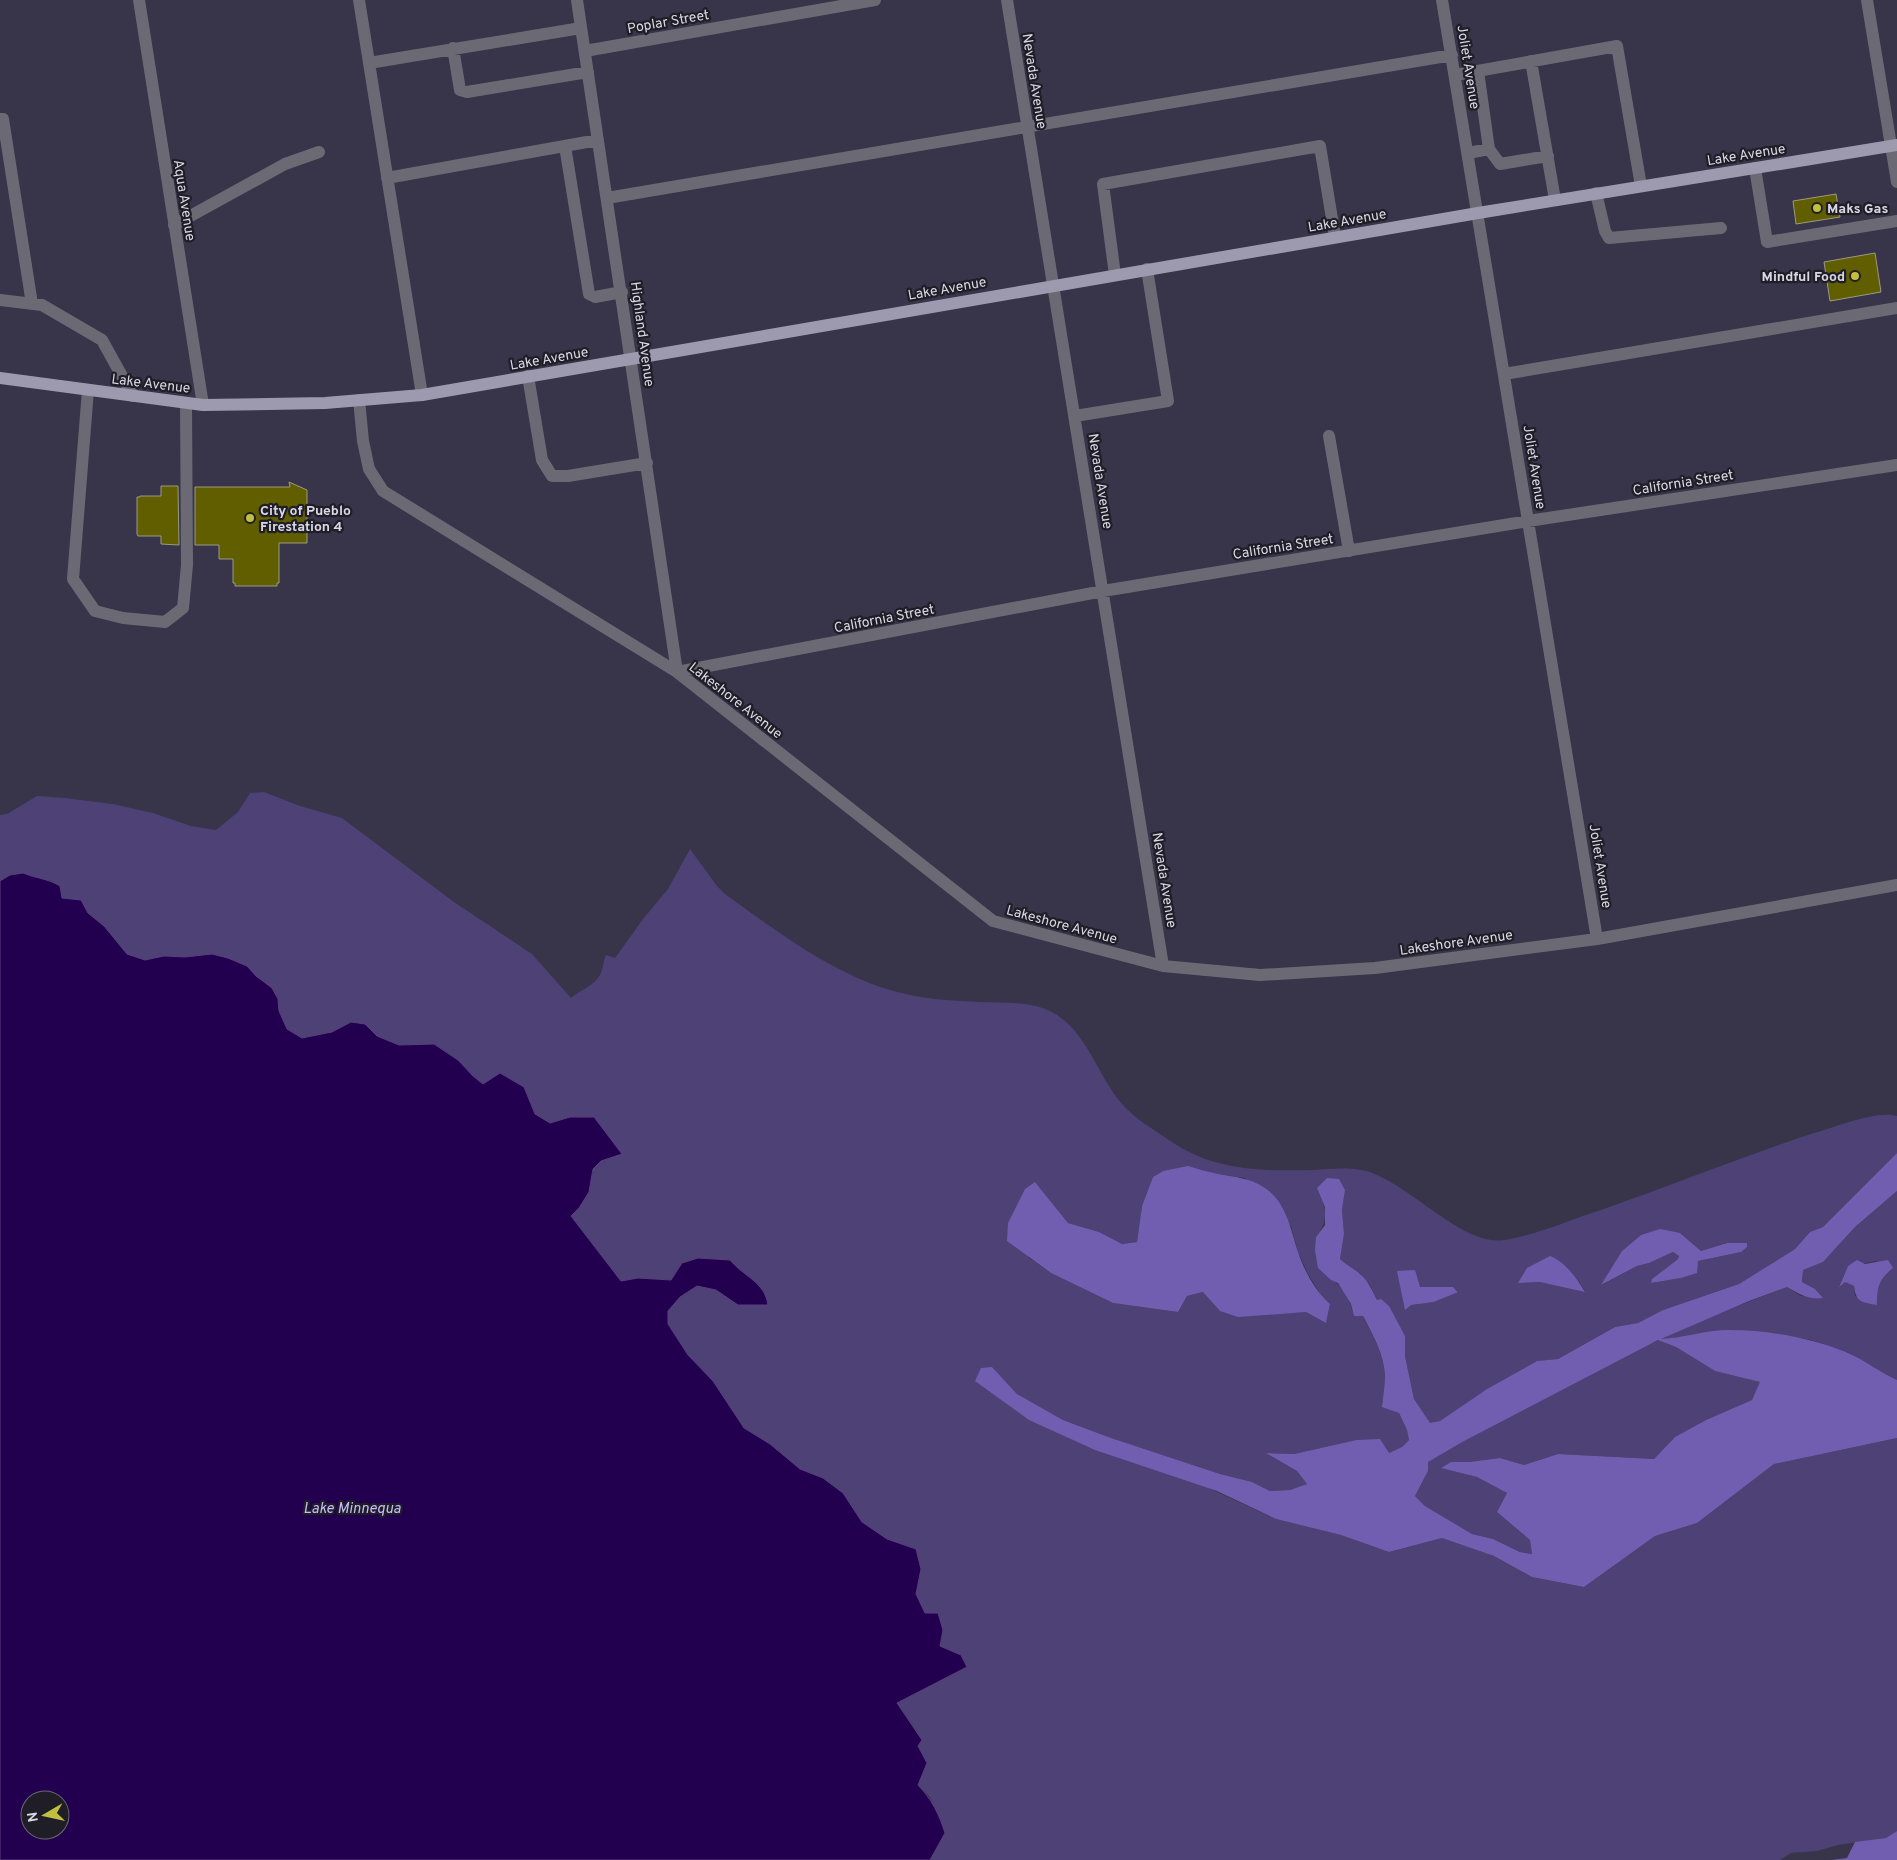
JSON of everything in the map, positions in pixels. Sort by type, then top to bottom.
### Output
[{"type":"main road","name":"Lake Avenue","points":[[0,378],[202,405],[325,403],[422,395],[1335,237],[1894,145]]},
{"type":"street","name":"Aqua Avenue","points":[[139,0],[202,405]]},
{"type":"street","points":[[359,0],[422,395]]},
{"type":"street","name":"Highland Avenue","points":[[577,0],[622,292],[677,672]]},
{"type":"street","name":"Poplar Street","points":[[585,52],[875,0]]},
{"type":"street","name":"Nevada Avenue","points":[[1006,0],[1164,966]]},
{"type":"street","name":"Joliet Avenue","points":[[1442,0],[1597,939]]},
{"type":"street","points":[[1866,0],[1894,145],[1897,182]]},
{"type":"street","points":[[369,62],[581,28]]},
{"type":"street","points":[[1455,75],[1617,46],[1641,186]]},
{"type":"street","points":[[453,48],[460,90],[467,92],[588,72]]},
{"type":"street","points":[[607,198],[1452,55]]},
{"type":"street","points":[[1531,61],[1556,200]]},
{"type":"street","points":[[1478,70],[1489,149],[1500,164],[1548,156]]},
{"type":"street","points":[[0,119],[3,119],[32,304]]},
{"type":"street","points":[[387,178],[598,140]]},
{"type":"street","points":[[565,146],[589,294],[595,297],[622,292]]},
{"type":"street","points":[[1115,275],[1103,184],[1320,146],[1335,237]]},
{"type":"street","points":[[1468,153],[1489,149]]},
{"type":"street","points":[[174,225],[285,164],[319,152]]},
{"type":"street","points":[[1755,168],[1767,242],[1897,221]]},
{"type":"street","points":[[1596,193],[1605,231],[1609,238],[1721,228]]},
{"type":"street","points":[[1075,416],[1168,401],[1147,269]]},
{"type":"street","points":[[0,300],[42,305],[102,340],[133,396]]},
{"type":"street","points":[[1504,374],[1897,308]]},
{"type":"street","points":[[528,376],[542,460],[552,476],[568,476],[646,463]]},
{"type":"street","points":[[88,390],[73,579],[95,611],[123,618],[164,622],[183,608],[187,565],[186,403]]},
{"type":"street","name":"Lakeshore Avenue","points":[[359,400],[363,441],[369,469],[383,491],[677,672],[993,921],[1164,966],[1260,975],[1365,969],[1597,939],[1897,885]]},
{"type":"street","points":[[1329,436],[1348,550]]},
{"type":"street","name":"California Street","points":[[677,672],[1103,591],[1528,521],[1897,465]]},
{"type":"shaded area","points":[[264,792],[300,806],[342,818],[454,902],[532,954],[571,998],[597,979],[601,973],[606,955],[615,958],[643,919],[668,889],[690,849],[725,894],[793,942],[842,971],[894,991],[921,997],[1037,1006],[1059,1016],[1080,1038],[1122,1104],[1144,1123],[1186,1150],[1203,1158],[1238,1167],[1275,1170],[1346,1169],[1366,1171],[1400,1187],[1453,1224],[1471,1234],[1488,1239],[1504,1240],[1540,1231],[1844,1123],[1878,1115],[1897,1116],[1897,1153],[1823,1227],[1810,1232],[1795,1249],[1739,1284],[1663,1310],[1638,1323],[1615,1327],[1558,1359],[1537,1361],[1487,1389],[1440,1421],[1430,1424],[1414,1399],[1405,1356],[1405,1336],[1377,1300],[1370,1285],[1360,1273],[1347,1266],[1340,1259],[1344,1234],[1342,1210],[1345,1190],[1317,1188],[1323,1201],[1325,1218],[1316,1237],[1331,1279],[1340,1286],[1346,1295],[1354,1316],[1362,1315],[1373,1336],[1384,1367],[1385,1379],[1382,1406],[1399,1413],[1407,1430],[1409,1440],[1402,1447],[1389,1453],[1321,1448],[1294,1454],[1267,1453],[1297,1471],[1307,1484],[1290,1490],[1270,1491],[1252,1482],[1220,1474],[1063,1420],[1017,1394],[992,1367],[975,1380],[1276,1519],[1341,1535],[1389,1552],[1442,1538],[1494,1556],[1532,1577],[1584,1587],[1655,1536],[1697,1523],[1774,1464],[1897,1438],[1897,1831],[1886,1838],[1838,1845],[1817,1851],[1791,1853],[1780,1860],[930,1860],[945,1833],[930,1797],[918,1785],[927,1763],[918,1746],[914,1727],[897,1703],[967,1667],[961,1655],[939,1646],[943,1630],[925,1613],[916,1594],[921,1569],[916,1549],[887,1539],[862,1522],[843,1493],[823,1478],[800,1469],[770,1444],[744,1428],[713,1381],[688,1355],[668,1324],[668,1311],[680,1297],[697,1286],[716,1290],[738,1305],[767,1305],[766,1297],[759,1285],[730,1260],[698,1258],[682,1263],[671,1280],[638,1278],[621,1282],[571,1216],[579,1208],[589,1192],[593,1169],[601,1161],[622,1154],[594,1117],[570,1117],[550,1123],[535,1114],[524,1087],[500,1073],[483,1084],[458,1060],[435,1044],[400,1045],[377,1036],[365,1024],[351,1022],[332,1032],[302,1038],[287,1029],[279,1011],[278,999],[272,988],[256,976],[247,966],[212,954],[185,957],[164,956],[145,960],[127,954],[104,926],[88,913],[81,901],[62,898],[52,881],[20,874],[0,881],[0,815],[7,814],[37,796],[113,804],[153,813],[191,826],[216,830],[238,812],[250,793]],"holes":[[[1163,1171],[1217,1174],[1245,1178],[1291,1226],[1298,1252],[1307,1272],[1322,1297],[1330,1304],[1326,1323],[1306,1312],[1220,1311],[1204,1292],[1187,1296],[1178,1312],[1113,1303],[1051,1273],[1028,1257],[1035,1182],[1068,1223],[1099,1232],[1122,1244],[1137,1242],[1142,1206],[1153,1177]],[[1680,1233],[1701,1251],[1726,1243],[1741,1252],[1698,1261],[1681,1278],[1651,1283],[1652,1279],[1678,1259],[1679,1256],[1673,1252],[1649,1263],[1637,1266],[1602,1285],[1622,1251],[1641,1235]],[[1557,1259],[1578,1280],[1585,1291],[1540,1282],[1518,1283]],[[1420,1287],[1453,1287],[1458,1291],[1434,1302],[1411,1305]]]},
{"type":"shaded area","points":[[1897,1153],[1897,1191],[1855,1227],[1823,1262],[1803,1270],[1802,1282],[1815,1289],[1823,1298],[1809,1297],[1787,1287],[1749,1301],[1661,1339],[1720,1330],[1759,1331],[1818,1343],[1846,1352],[1897,1380],[1897,1438],[1774,1464],[1697,1523],[1655,1536],[1584,1587],[1532,1577],[1494,1556],[1442,1538],[1389,1552],[1341,1535],[1276,1519],[1217,1491],[1095,1450],[1029,1420],[975,1381],[981,1368],[992,1367],[1017,1394],[1063,1420],[1220,1474],[1252,1482],[1270,1491],[1290,1490],[1307,1484],[1297,1471],[1266,1453],[1294,1454],[1357,1440],[1380,1439],[1389,1453],[1402,1447],[1409,1440],[1407,1430],[1399,1413],[1382,1407],[1385,1379],[1384,1367],[1377,1344],[1363,1316],[1354,1316],[1351,1304],[1338,1283],[1331,1280],[1318,1268],[1315,1250],[1316,1237],[1325,1225],[1325,1207],[1317,1188],[1327,1178],[1339,1179],[1345,1190],[1342,1210],[1344,1234],[1340,1259],[1365,1279],[1377,1300],[1381,1299],[1389,1306],[1405,1336],[1405,1356],[1414,1399],[1430,1423],[1440,1421],[1487,1389],[1537,1361],[1558,1359],[1615,1327],[1638,1323],[1663,1310],[1739,1284],[1795,1249],[1810,1232],[1823,1227]],"holes":[[[1658,1340],[1676,1347],[1715,1371],[1760,1382],[1752,1400],[1706,1420],[1675,1437],[1654,1459],[1558,1454],[1524,1465],[1500,1458],[1451,1462],[1441,1468],[1477,1477],[1507,1493],[1497,1512],[1530,1540],[1532,1554],[1520,1552],[1493,1539],[1472,1534],[1425,1506],[1415,1496],[1428,1471],[1428,1462],[1464,1441]]]},
{"type":"shaded area","points":[[1188,1166],[1248,1180],[1260,1185],[1272,1194],[1287,1217],[1303,1266],[1315,1287],[1330,1304],[1326,1323],[1306,1312],[1238,1317],[1220,1311],[1203,1292],[1187,1296],[1178,1312],[1113,1303],[1051,1273],[1007,1241],[1008,1223],[1025,1189],[1035,1182],[1068,1223],[1099,1232],[1122,1244],[1137,1242],[1142,1206],[1153,1177],[1163,1171]]},
{"type":"shaded area","points":[[1897,1191],[1897,1380],[1881,1373],[1849,1353],[1811,1340],[1770,1333],[1729,1330],[1660,1340],[1694,1324],[1787,1287],[1801,1296],[1823,1298],[1815,1289],[1802,1282],[1803,1270],[1823,1262],[1855,1227]],"holes":[[[1877,1261],[1882,1277],[1877,1292],[1877,1304],[1855,1296],[1854,1286],[1845,1282],[1839,1286],[1848,1266]]]},
{"type":"shaded area","points":[[1660,1229],[1680,1233],[1701,1251],[1727,1243],[1747,1243],[1747,1247],[1741,1252],[1698,1261],[1697,1273],[1651,1283],[1652,1279],[1678,1259],[1679,1256],[1673,1252],[1649,1263],[1637,1266],[1601,1285],[1622,1251],[1641,1235]]},
{"type":"shaded area","points":[[1550,1256],[1561,1262],[1570,1271],[1585,1292],[1540,1282],[1518,1283],[1527,1268]]},
{"type":"shaded area","points":[[1857,1260],[1865,1264],[1888,1260],[1893,1268],[1880,1284],[1877,1305],[1860,1300],[1856,1295],[1854,1286],[1845,1282],[1839,1287],[1848,1266]]},
{"type":"shaded area","points":[[1415,1270],[1420,1287],[1453,1287],[1458,1292],[1434,1302],[1411,1305],[1405,1310],[1397,1271]]},
{"type":"shaded area","points":[[1659,1340],[1676,1347],[1715,1371],[1761,1382],[1752,1400],[1706,1420],[1675,1437],[1654,1459],[1558,1454],[1524,1465],[1500,1458],[1451,1462],[1442,1468],[1477,1477],[1507,1493],[1497,1512],[1530,1540],[1532,1554],[1521,1552],[1493,1539],[1472,1534],[1425,1506],[1415,1496],[1428,1471],[1427,1462],[1558,1389]]},
{"type":"shaded area","points":[[1897,1831],[1897,1860],[1831,1860],[1847,1858],[1855,1842],[1886,1838]]},
{"type":"water","name":"Lake Minnequa","points":[[23,873],[60,886],[62,898],[81,900],[88,913],[104,926],[127,954],[145,960],[164,956],[185,957],[212,954],[247,966],[256,976],[272,988],[278,999],[279,1011],[287,1029],[302,1038],[332,1032],[351,1022],[365,1024],[377,1036],[399,1045],[434,1044],[458,1060],[483,1084],[500,1073],[524,1087],[535,1114],[550,1123],[570,1117],[594,1117],[622,1154],[601,1161],[593,1169],[589,1192],[579,1208],[571,1216],[621,1281],[638,1278],[671,1280],[682,1263],[698,1258],[730,1260],[758,1285],[766,1297],[768,1305],[738,1305],[716,1290],[697,1286],[680,1297],[668,1311],[668,1324],[688,1355],[713,1381],[744,1428],[770,1444],[800,1469],[823,1478],[843,1493],[862,1522],[887,1539],[916,1549],[921,1569],[916,1594],[925,1613],[938,1613],[943,1630],[940,1646],[961,1655],[967,1667],[897,1703],[922,1740],[918,1746],[927,1763],[918,1785],[935,1808],[945,1833],[930,1860],[0,1860],[0,881],[10,875]]},
{"type":"building","points":[[1836,194],[1840,217],[1796,224],[1793,201]]},
{"type":"building","points":[[1875,253],[1881,292],[1830,301],[1824,262]]},
{"type":"building","points":[[289,482],[307,490],[307,543],[279,543],[279,583],[277,583],[277,586],[235,586],[235,583],[233,583],[233,559],[219,559],[219,545],[195,545],[195,487],[290,487]]},
{"type":"building","points":[[161,486],[178,486],[179,545],[161,544],[161,536],[138,536],[137,534],[137,497],[161,496]]},
{"type":"place","name":"Maks Gas","points":[[1817,208]]},
{"type":"place","name":"Mindful Food","points":[[1855,276]]},
{"type":"place","name":"City of Pueblo Firestation 4","points":[[250,518]]}]
